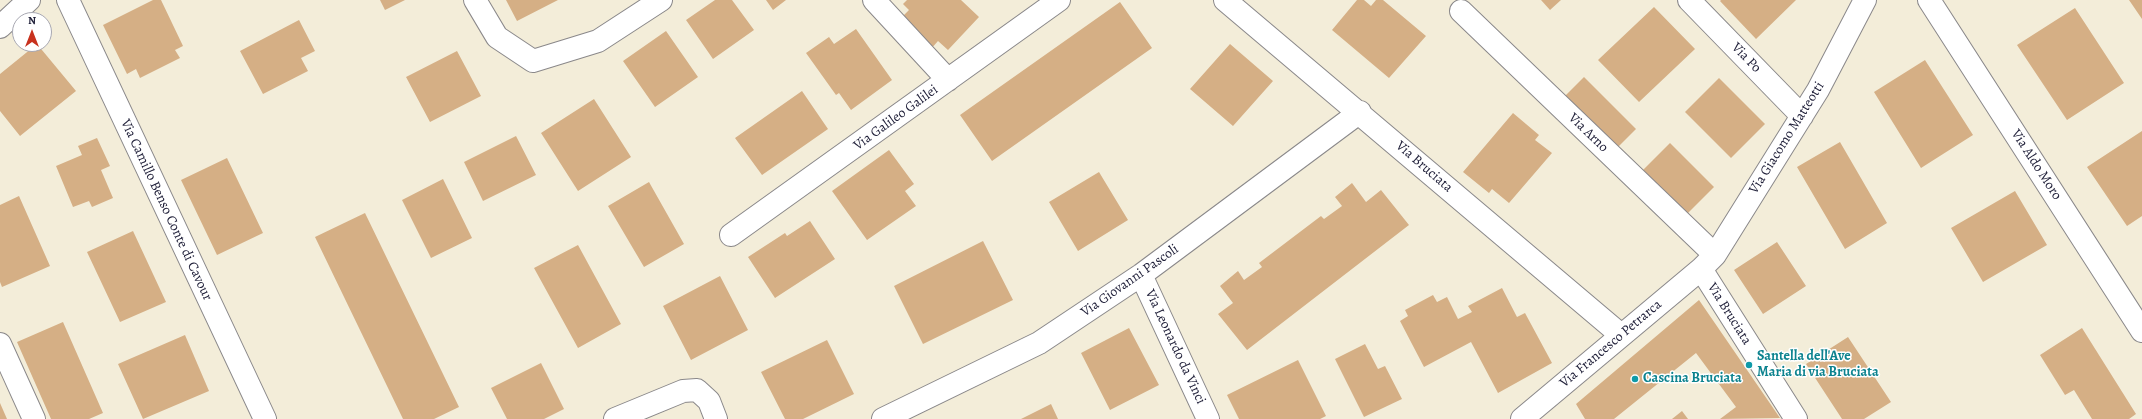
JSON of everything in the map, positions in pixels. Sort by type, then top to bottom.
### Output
[{"type":"street","points":[[0,27],[29,0]]},
{"type":"street","name":"Via Camillo Benso Conte di Cavour","points":[[68,0],[265,419]]},
{"type":"street","points":[[475,0],[496,37],[533,61],[598,41],[661,0]]},
{"type":"street","points":[[874,0],[948,80]]},
{"type":"street","name":"Via Galileo Galilei","points":[[731,235],[1059,0]]},
{"type":"street","name":"Via Bruciata","points":[[1226,0],[1360,112],[1621,335]]},
{"type":"street","name":"Via Po","points":[[1689,0],[1802,116]]},
{"type":"street","name":"Via Giacomo Matteotti","points":[[1708,262],[1802,116],[1865,0]]},
{"type":"street","name":"Via Aldo Moro","points":[[1929,0],[2142,331]]},
{"type":"street","name":"Via Arno","points":[[1461,11],[1708,262]]},
{"type":"street","name":"Via Giovanni Pascoli","points":[[883,419],[1039,343],[1141,275],[1360,112]]},
{"type":"street","name":"Via Bruciata","points":[[1708,262],[1796,419]]},
{"type":"street","name":"Via Francesco Petrarca","points":[[1522,419],[1708,262]]},
{"type":"street","name":"Via Leonardo da Vinci","points":[[1141,275],[1208,419]]},
{"type":"street","points":[[0,344],[34,419]]},
{"type":"street","points":[[615,419],[683,391],[697,390],[709,401],[716,419]]},
{"type":"building","points":[[153,0],[161,0],[183,46],[175,50],[180,58],[140,78],[136,69],[127,74],[103,25]]},
{"type":"building","points":[[380,0],[405,0],[385,10]]},
{"type":"building","points":[[506,0],[558,0],[517,21]]},
{"type":"building","points":[[715,0],[732,0],[754,30],[713,59],[686,20]]},
{"type":"building","points":[[766,0],[786,0],[773,10]]},
{"type":"building","points":[[907,0],[961,0],[979,17],[948,50],[938,41],[930,50],[899,20],[909,10],[903,4]]},
{"type":"building","points":[[1357,0],[1364,0],[1371,6],[1376,0],[1383,0],[1426,36],[1389,78],[1332,30]]},
{"type":"building","points":[[1541,0],[1561,0],[1550,10]]},
{"type":"building","points":[[1796,0],[1756,39],[1720,1]]},
{"type":"building","points":[[2129,0],[2142,0],[2142,19]]},
{"type":"building","points":[[1120,2],[1152,48],[992,161],[960,115]]},
{"type":"building","points":[[1654,7],[1695,49],[1639,102],[1598,60]]},
{"type":"building","points":[[2075,8],[2124,83],[2067,120],[2017,45]]},
{"type":"building","points":[[299,20],[315,51],[301,58],[308,71],[263,94],[240,51]]},
{"type":"building","points":[[856,29],[892,80],[851,110],[839,93],[836,95],[806,53],[829,37],[834,44]]},
{"type":"building","points":[[666,31],[698,77],[655,107],[623,61]]},
{"type":"building","points":[[1230,44],[1273,81],[1233,126],[1190,89]]},
{"type":"building","points":[[457,51],[481,96],[430,122],[406,77]]},
{"type":"building","points":[[27,52],[44,52],[76,91],[20,136],[0,111],[0,74]]},
{"type":"building","points":[[1925,60],[1973,135],[1921,168],[1874,92]]},
{"type":"building","points":[[1584,77],[1636,129],[1613,152],[1561,100]]},
{"type":"building","points":[[1719,78],[1765,124],[1731,158],[1685,112]]},
{"type":"building","points":[[802,91],[828,129],[762,175],[735,138]]},
{"type":"building","points":[[594,99],[631,157],[578,191],[541,133]]},
{"type":"building","points":[[1513,113],[1539,135],[1535,140],[1552,153],[1509,203],[1492,189],[1489,193],[1463,172]]},
{"type":"building","points":[[2142,131],[2142,216],[2127,226],[2087,167]]},
{"type":"building","points":[[516,136],[536,175],[483,201],[464,162]]},
{"type":"building","points":[[97,138],[110,166],[101,170],[113,198],[92,207],[89,201],[73,207],[56,166],[82,155],[78,146]]},
{"type":"building","points":[[1840,142],[1887,223],[1845,249],[1797,167]]},
{"type":"building","points":[[1670,143],[1714,187],[1682,219],[1638,175]]},
{"type":"building","points":[[889,150],[914,184],[905,191],[916,206],[867,240],[832,191]]},
{"type":"building","points":[[227,158],[263,233],[217,255],[181,180]]},
{"type":"building","points":[[1099,172],[1128,220],[1078,251],[1049,202]]},
{"type":"building","points":[[443,179],[472,238],[431,258],[402,200]]},
{"type":"building","points":[[649,182],[684,244],[644,267],[608,206]]},
{"type":"building","points":[[1352,183],[1366,202],[1381,190],[1409,225],[1247,350],[1218,314],[1233,303],[1220,286],[1238,271],[1244,280],[1262,267],[1259,263],[1321,216],[1324,219],[1342,206],[1335,197]]},
{"type":"building","points":[[2015,191],[2047,245],[1983,282],[1951,228]]},
{"type":"building","points":[[19,196],[50,266],[2,287],[0,282],[0,205]]},
{"type":"building","points":[[365,213],[459,407],[434,419],[403,419],[315,237]]},
{"type":"building","points":[[810,221],[835,259],[775,298],[748,257],[785,233],[787,236]]},
{"type":"building","points":[[133,231],[166,302],[120,322],[87,252]]},
{"type":"building","points":[[983,241],[1013,300],[923,344],[894,286]]},
{"type":"building","points":[[1777,242],[1806,286],[1763,314],[1734,270]]},
{"type":"building","points":[[578,245],[621,324],[578,348],[534,268]]},
{"type":"building","points":[[720,276],[748,330],[691,360],[663,306]]},
{"type":"building","points":[[1502,288],[1517,317],[1525,313],[1552,363],[1498,393],[1471,342],[1424,367],[1400,321],[1408,316],[1405,310],[1433,295],[1437,302],[1447,297],[1458,319],[1472,312],[1468,306]]},
{"type":"building","name":"Cascina Bruciata","points":[[1699,300],[1780,418],[1720,419],[1736,407],[1696,353],[1614,419],[1585,419],[1576,404]]},
{"type":"building","points":[[63,322],[103,413],[89,419],[51,419],[17,342]]},
{"type":"building","points":[[1129,328],[1159,385],[1110,410],[1081,353]]},
{"type":"building","points":[[2082,328],[2136,414],[2129,419],[2092,419],[2074,390],[2065,395],[2040,355]]},
{"type":"building","points":[[185,335],[209,391],[143,419],[118,364]]},
{"type":"building","points":[[1848,337],[1891,402],[1864,419],[1842,419],[1806,364]]},
{"type":"building","points":[[827,340],[854,394],[803,419],[785,419],[761,372]]},
{"type":"building","points":[[1365,344],[1378,369],[1385,366],[1402,399],[1364,417],[1335,359]]},
{"type":"building","points":[[1298,360],[1326,416],[1320,419],[1239,419],[1227,395]]},
{"type":"building","points":[[541,363],[564,409],[544,419],[507,419],[491,388]]},
{"type":"building","points":[[0,403],[7,419],[0,419]]},
{"type":"building","points":[[1051,404],[1058,419],[1021,419]]},
{"type":"building","points":[[1682,411],[1688,419],[1672,419]]},
{"type":"place","name":"Santella dell'Ave Maria di via Bruciata","points":[[1749,365]]},
{"type":"place","name":"Cascina Bruciata","points":[[1635,379]]}]
